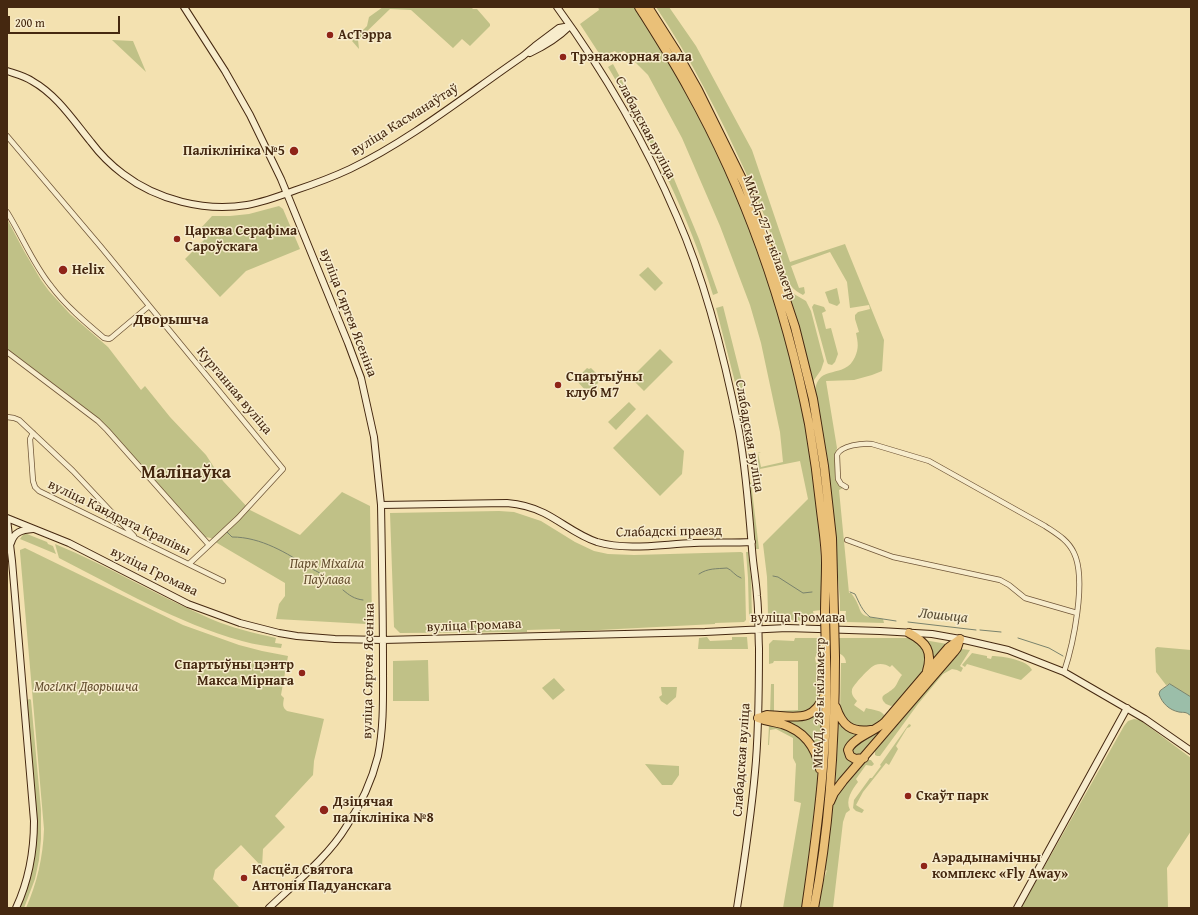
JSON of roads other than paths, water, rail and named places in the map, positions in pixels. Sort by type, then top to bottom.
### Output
[{"type":"highway","name":"МКАД, 27-ы кіламетр","points":[[639,7],[689,90],[705,121],[731,174],[758,238],[785,325],[804,398],[824,498]]},
{"type":"highway","name":"МКАД, 27-ы кіламетр","points":[[648,7],[676,51],[716,124],[745,185],[771,254],[795,327],[806,369],[818,430],[824,498]]},
{"type":"highway","name":"МКАД, 28-ы кіламетр","points":[[806,908],[816,842],[822,782],[827,690],[824,498]]},
{"type":"highway","name":"МКАД, 28-ы кіламетр","points":[[814,908],[819,883],[828,808],[834,744],[835,704],[832,538],[824,498]]},
{"type":"highway","points":[[909,633],[921,640],[927,648],[930,659],[927,673]]},
{"type":"highway","points":[[864,758],[852,758],[848,753],[849,747],[885,722],[948,648],[962,639]]},
{"type":"highway","points":[[828,808],[834,793],[954,652],[962,639]]},
{"type":"highway","points":[[758,718],[767,715],[796,718],[807,716],[820,706],[827,690]]},
{"type":"highway","points":[[835,704],[840,718],[849,727],[859,731],[874,730]]},
{"type":"highway","points":[[758,718],[797,730],[808,740],[815,752],[822,782]]},
{"type":"main road","name":"вуліца Сяргея Ясеніна","points":[[184,7],[232,83],[255,126],[287,194],[348,343],[361,378],[374,437],[381,505],[383,640],[382,734],[377,758],[368,784],[346,828],[332,847],[269,908]]},
{"type":"main road","name":"Слабадская вуліца","points":[[557,7],[606,79],[639,138],[677,218],[698,274],[717,336],[739,430],[746,480],[758,597],[760,680],[753,790],[737,908]]},
{"type":"main road","name":"вуліца Касманаўтаў","points":[[7,71],[32,81],[48,92],[67,111],[96,148],[116,168],[135,182],[162,195],[195,205],[226,207],[254,204],[287,194],[349,169],[423,126],[523,56],[538,49],[563,33],[570,26]]},
{"type":"main road","name":"Слабадскі праезд","points":[[381,505],[518,503],[545,513],[587,539],[599,543],[621,546],[752,542]]},
{"type":"main road","name":"вуліца Громава","points":[[7,518],[81,549],[173,597],[208,612],[278,634],[335,639],[383,640],[705,632],[759,629],[811,629],[932,634],[962,639],[1008,650],[1064,672],[1127,708],[1191,751]]},
{"type":"main road","points":[[7,518],[34,821],[34,840],[31,864],[24,890],[16,908]]},
{"type":"main road","points":[[10,546],[12,539],[18,532],[34,529]]},
{"type":"main road","points":[[1017,908],[1127,708]]},
{"type":"street","name":"Курганная вуліца","points":[[7,136],[284,469],[249,507],[189,564]]},
{"type":"street","points":[[7,212],[41,272],[54,291],[70,308],[104,338],[111,338],[149,306]]},
{"type":"street","points":[[7,352],[108,430],[209,545]]},
{"type":"street","points":[[7,417],[19,420],[33,433],[73,471],[137,538]]},
{"type":"street","name":"вуліца Кандрата Крапівы","points":[[33,433],[30,439],[33,481],[35,487],[40,491],[223,581]]},
{"type":"street","points":[[846,487],[841,484],[838,479],[837,454],[841,449],[865,443],[872,444],[929,461],[1061,536],[1074,554],[1078,570],[1080,591],[1071,650],[1064,672]]},
{"type":"street","points":[[847,540],[893,557],[1000,580],[1009,585],[1025,598],[1077,613]]},
{"type":"waterway","name":"Лошыца","points":[[227,532],[232,537],[253,540],[283,552],[321,574],[328,584]]},
{"type":"waterway","name":"Лошыца","points":[[699,574],[709,570],[727,568],[741,578]]},
{"type":"waterway","name":"Лошыца","points":[[773,576],[778,577],[803,593],[812,592]]},
{"type":"waterway","name":"Лошыца","points":[[343,590],[354,598],[363,600]]},
{"type":"waterway","name":"Лошыца","points":[[850,592],[855,594],[863,609],[870,617],[896,621]]},
{"type":"waterway","name":"Лошыца","points":[[908,622],[976,630]]},
{"type":"waterway","name":"Лошыца","points":[[980,630],[1001,632]]},
{"type":"waterway","name":"Лошыца","points":[[1018,638],[1049,648],[1063,656]]},
{"type":"place","name":"АсТэрра","points":[[330,35]]},
{"type":"place","name":"Трэнажорная зала","points":[[563,57]]},
{"type":"place","name":"Паліклініка №5","points":[[294,151]]},
{"type":"place","name":"Царква Серафіма Сароўскага","points":[[177,239]]},
{"type":"place","name":"Helix","points":[[63,270]]},
{"type":"place","name":"Спартыўны клуб М7","points":[[558,385]]},
{"type":"place","name":"Спартыўны цэнтр Макса Мірнага","points":[[302,673]]},
{"type":"place","name":"Скаўт парк","points":[[908,796]]},
{"type":"place","name":"Дзіцячая паліклініка №8","points":[[324,810]]},
{"type":"place","name":"Аэрадынамічны комплекс «Fly Away»","points":[[924,866]]},
{"type":"place","name":"Касцёл Святога Антонія Падуанскага","points":[[244,878]]},
{"type":"district","name":"Дворышча","points":[[171,320]]},
{"type":"district","name":"Малінаўка","points":[[186,473]]},
{"type":"park label","name":"Парк Міхаіла Паўлава","points":[[327,572]]},
{"type":"park label","name":"Могілкі Дворышча","points":[[86,687]]}]
